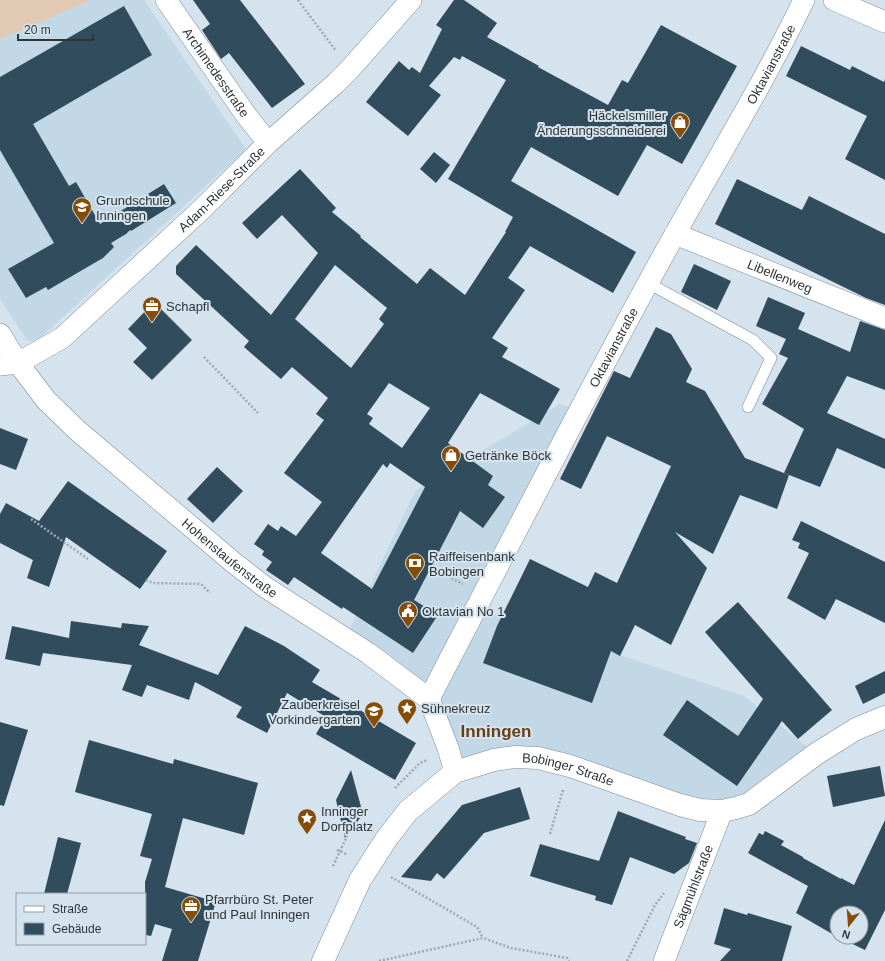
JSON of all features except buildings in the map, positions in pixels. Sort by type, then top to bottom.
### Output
[{"type":"main road","name":"Bobinger Straße","points":[[323,961],[360,880],[387,838],[408,811],[455,772],[494,760],[515,757],[538,758],[570,766],[700,810],[722,811],[749,804],[816,754],[856,729],[885,718]]},
{"type":"street","name":"Archimedesstraße","points":[[166,0],[246,115],[268,143]]},
{"type":"street","name":"Adam-Riese-Straße","points":[[9,364],[62,338],[202,209],[268,143],[336,83],[411,0]]},
{"type":"street","name":"Oktavianstraße","points":[[429,699],[648,283],[738,127],[791,28],[804,0]]},
{"type":"street","points":[[834,0],[885,22]]},
{"type":"street","name":"Libellenweg","points":[[675,234],[885,318]]},
{"type":"street","name":"Hohenstaufenstraße","points":[[0,334],[9,364],[78,431],[234,563],[265,587],[368,653],[429,699]]},
{"type":"street","points":[[429,699],[448,748],[455,772]]},
{"type":"street","name":"Sägmühlstraße","points":[[664,961],[722,811]]},
{"type":"lane","points":[[648,283],[753,340],[771,358],[748,407]]},
{"type":"path","points":[[298,0],[350,69]]},
{"type":"path","points":[[204,357],[258,413]]},
{"type":"path","points":[[31,519],[88,559]]},
{"type":"path","points":[[437,571],[483,595]]},
{"type":"path","points":[[146,580],[153,583],[201,584],[210,593]]},
{"type":"path","points":[[550,834],[560,800]]},
{"type":"path","points":[[333,866],[339,850],[348,834]]},
{"type":"path","points":[[339,850],[348,855]]},
{"type":"path","points":[[390,877],[477,927],[483,938]]},
{"type":"path","points":[[627,961],[655,905],[666,890]]},
{"type":"path","points":[[379,961],[483,938],[512,948],[567,958],[569,961]]},
{"type":"shaded area","name":"Grundschule Inningen","points":[[0,0],[144,0],[246,149],[36,342],[27,340],[0,299]]},
{"type":"shaded area","points":[[0,0],[91,0],[0,39]]},
{"type":"shaded area","points":[[560,404],[580,411],[477,608],[744,696],[816,754],[736,808],[538,758],[455,772],[429,699],[345,639],[415,491]]},
{"type":"place","name":"Häckelsmiller Änderungsschneiderei","points":[[680,139]]},
{"type":"place","name":"Grundschule Inningen","points":[[82,224]]},
{"type":"place","name":"Schapfl","points":[[152,323]]},
{"type":"place","name":"Getränke Böck","points":[[451,472]]},
{"type":"place","name":"Raiffeisenbank Bobingen","points":[[415,580]]},
{"type":"place","name":"Oktavian No 1","points":[[408,628]]},
{"type":"place","name":"Sühnekreuz","points":[[407,725]]},
{"type":"place","name":"Zauberkreisel Vorkindergarten","points":[[374,728]]},
{"type":"place","name":"Inninger Dorfplatz","points":[[307,835]]},
{"type":"place","name":"Pfarrbüro St. Peter und Paul Inningen","points":[[191,923]]},
{"type":"district","name":"Inningen","points":[[496,731]]}]
